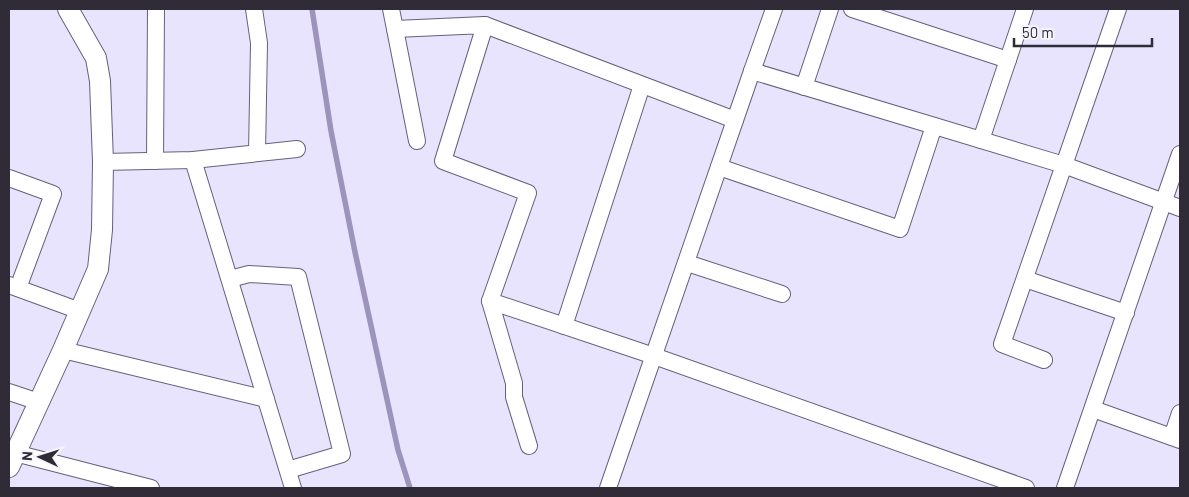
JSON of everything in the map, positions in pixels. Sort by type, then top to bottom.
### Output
[{"type":"street","points":[[68,9],[96,58],[100,81],[103,162],[102,230],[98,269],[12,460],[152,488]]},
{"type":"street","points":[[155,161],[156,9]]},
{"type":"street","points":[[254,9],[259,43],[257,153]]},
{"type":"street","points":[[391,9],[417,141]]},
{"type":"street","points":[[608,488],[774,9]]},
{"type":"street","points":[[804,87],[830,9]]},
{"type":"street","points":[[852,9],[1008,60]]},
{"type":"street","points":[[981,140],[1025,9]]},
{"type":"street","points":[[1044,360],[1002,344],[1118,9]]},
{"type":"street","points":[[395,28],[485,25],[735,120]]},
{"type":"street","points":[[485,25],[443,161],[528,193],[490,301],[514,383],[514,396],[529,446]]},
{"type":"street","points":[[752,71],[1064,165],[1180,208]]},
{"type":"street","points":[[564,326],[642,85]]},
{"type":"street","points":[[719,167],[900,229],[934,126]]},
{"type":"street","points":[[103,162],[194,160],[297,149]]},
{"type":"street","points":[[1066,488],[1180,154]]},
{"type":"street","points":[[194,160],[293,488]]},
{"type":"street","points":[[9,178],[53,194],[13,286],[80,311]]},
{"type":"street","points":[[687,263],[782,294]]},
{"type":"street","points":[[230,279],[249,274],[298,277],[342,454],[288,470]]},
{"type":"street","points":[[1025,279],[1126,313]]},
{"type":"street","points":[[490,301],[654,356],[1026,488]]},
{"type":"street","points":[[63,350],[266,399]]},
{"type":"street","points":[[9,392],[39,402]]},
{"type":"street","points":[[1093,409],[1176,439],[1180,413]]},
{"type":"waterway","points":[[312,9],[331,131],[355,252],[398,450],[410,488]]}]
